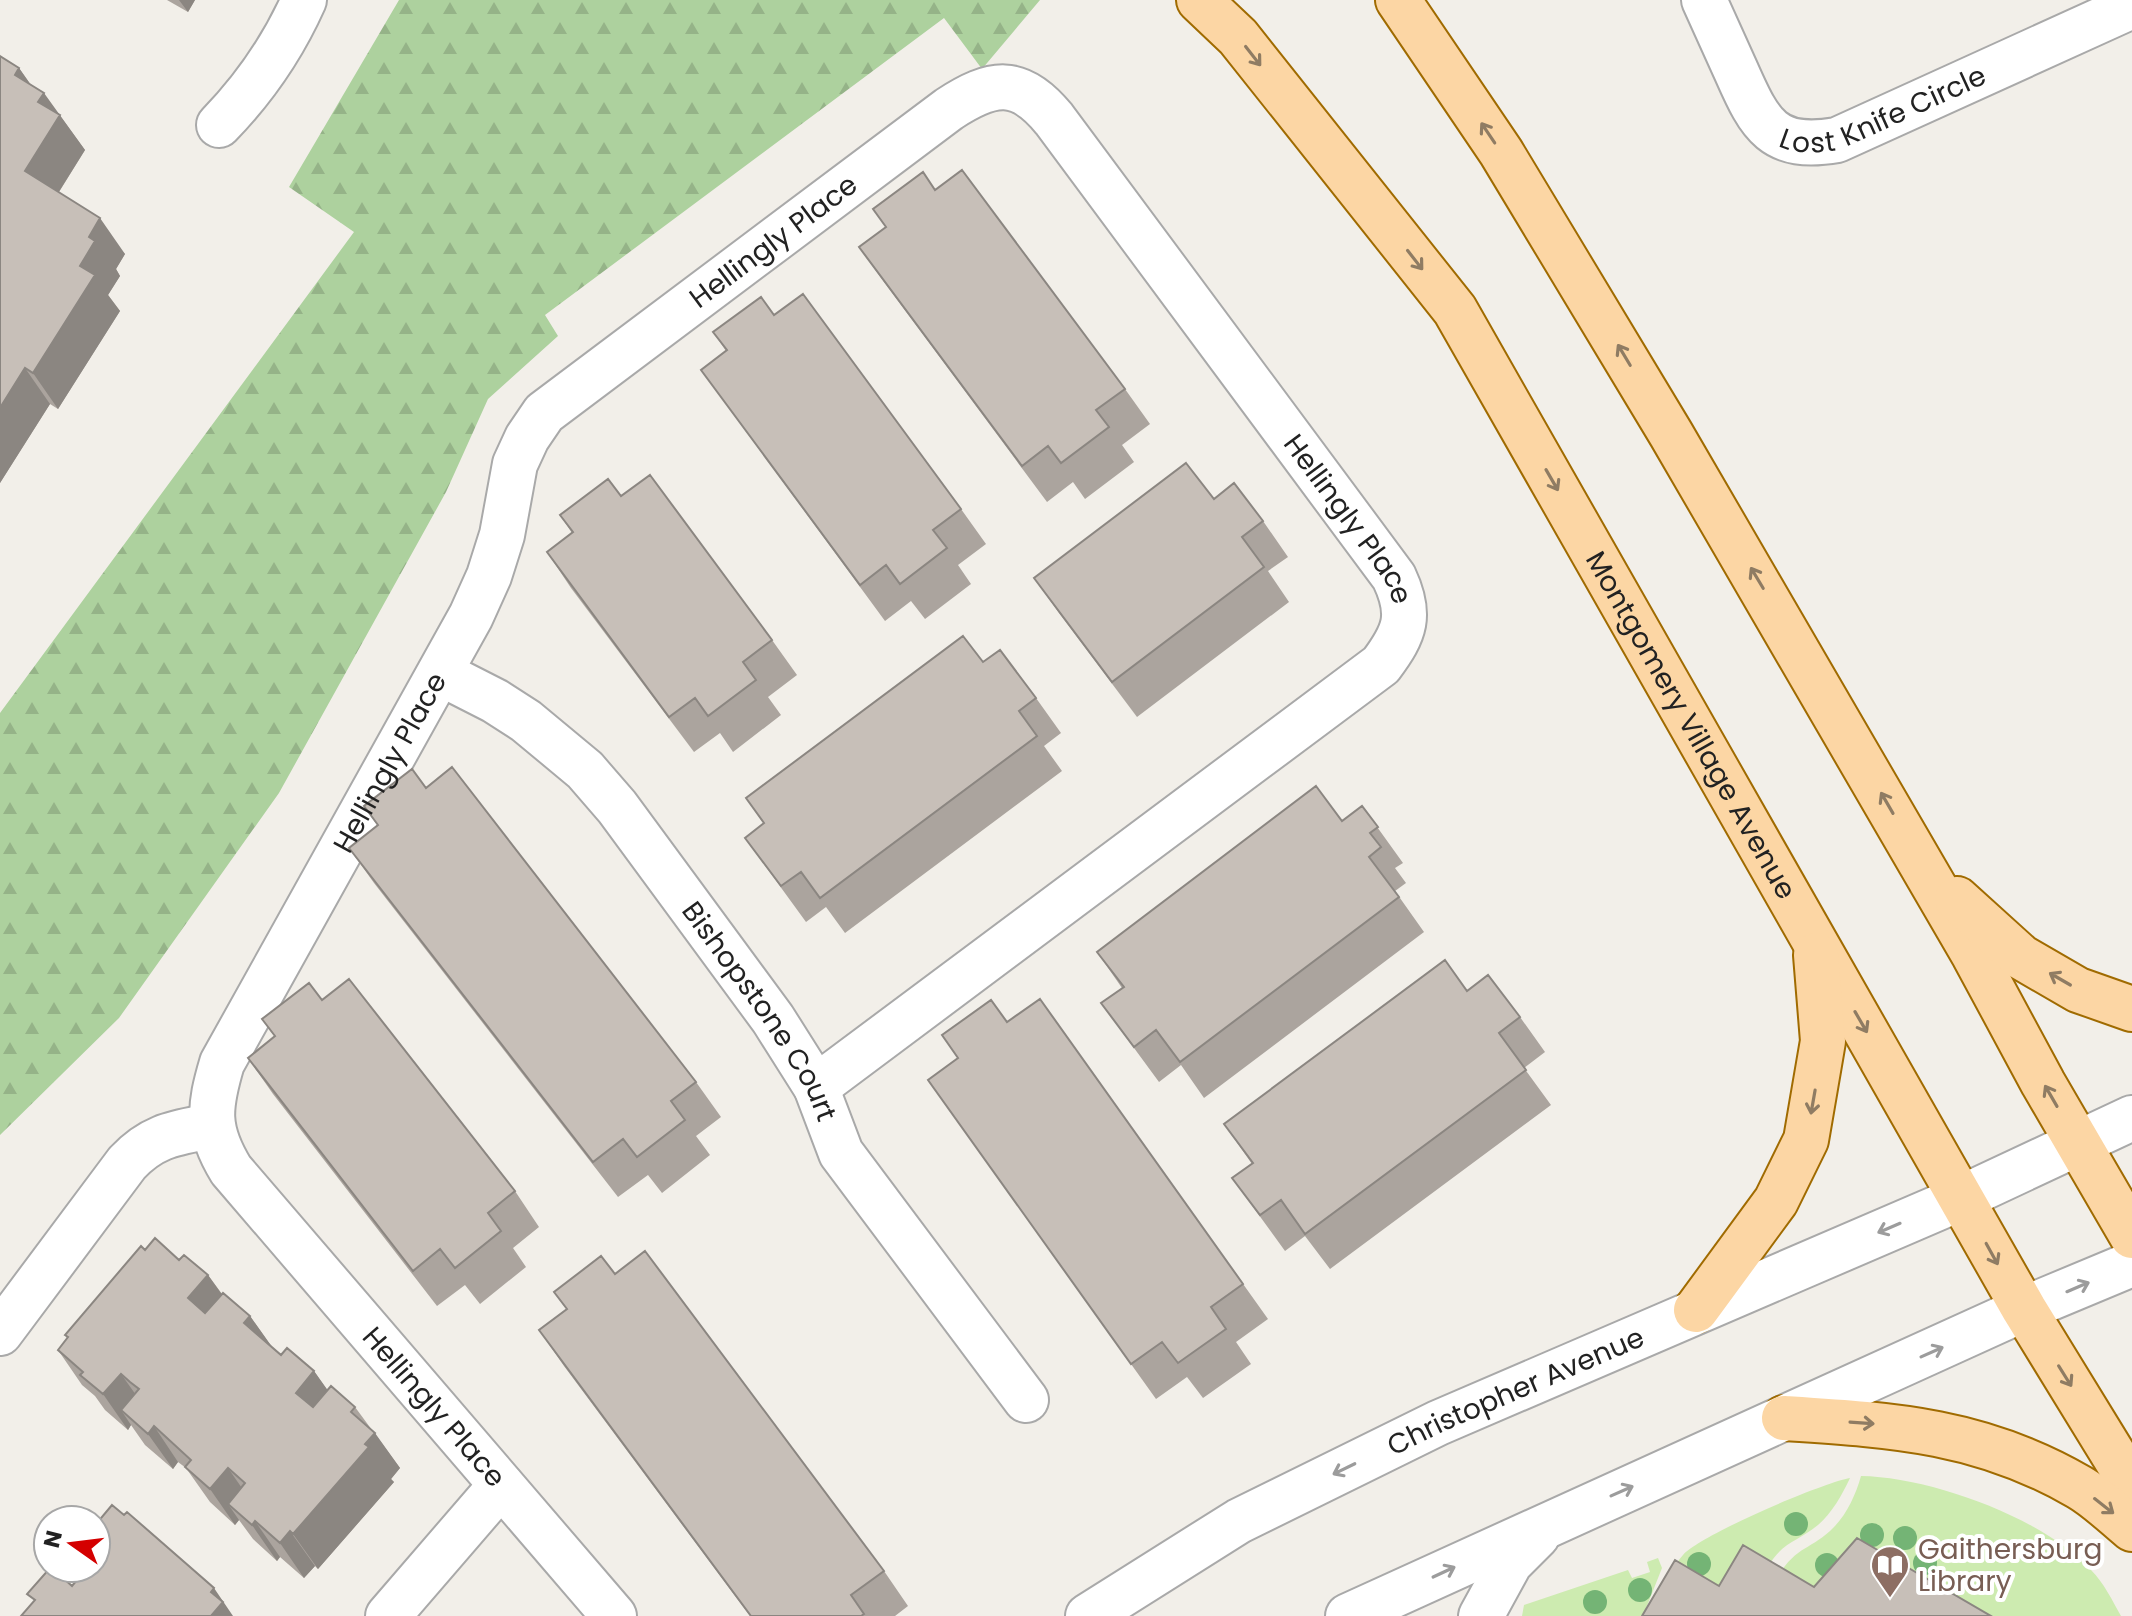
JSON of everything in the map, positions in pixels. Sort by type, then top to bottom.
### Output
[{"type":"main road","name":"Montgomery Village Avenue","points":[[1199,0],[1238,37],[1455,310],[2024,1309],[2132,1485]]},
{"type":"main road","points":[[1398,0],[1510,166],[1680,448],[1926,871],[2132,1236]]},
{"type":"main road","points":[[1926,871],[2021,957],[2078,990],[2132,1009]]},
{"type":"main road","points":[[1696,1310],[1776,1201],[1806,1140],[1823,1041],[1815,941]]},
{"type":"main road","points":[[1784,1418],[1879,1425],[1959,1437],[1994,1447],[2080,1488],[2132,1529]]},
{"type":"street","points":[[219,125],[241,103],[265,71],[304,0]]},
{"type":"street","name":"Lost Knife Circle","points":[[1704,0],[1754,112],[1768,129],[1788,140],[1812,144],[1837,140],[2132,6]]},
{"type":"street","name":"Hellingly Place","points":[[614,1616],[231,1170],[218,1148],[211,1126],[213,1093],[222,1063],[440,673],[489,576],[502,535],[515,464],[527,438],[544,413],[949,109],[974,93],[993,86],[1012,87],[1028,93],[1043,104],[1394,577],[1404,597],[1405,621],[1396,645],[1381,665],[816,1087]]},
{"type":"street","name":"Bishopstone Court","points":[[440,673],[526,721],[585,770],[617,807],[721,946],[816,1087],[841,1153],[1026,1400]]},
{"type":"street","name":"Christopher Avenue","points":[[1088,1616],[1239,1521],[1438,1423],[1961,1198],[2132,1118]]},
{"type":"street","points":[[0,1333],[127,1163],[142,1148],[158,1138],[211,1126]]},
{"type":"street","points":[[1380,1611],[1551,1523],[2024,1309],[2132,1264]]},
{"type":"street","points":[[388,1616],[501,1485]]},
{"type":"street","points":[[1481,1616],[1510,1563],[1551,1523]]},
{"type":"green space","points":[[399,0],[1040,0],[982,69],[944,18],[545,315],[558,336],[488,399],[446,492],[279,793],[119,1018],[0,1135],[0,713],[354,232],[289,187]]},
{"type":"green space","points":[[1861,1476],[1889,1478],[1952,1492],[2016,1518],[2070,1551],[2091,1570],[2121,1616],[1972,1616],[1833,1610],[1777,1578],[1791,1559],[1839,1522]]},
{"type":"green space","points":[[1850,1478],[1823,1520],[1784,1548],[1766,1570],[1654,1616],[1674,1568],[1694,1546],[1762,1511]]},
{"type":"green space","points":[[1658,1558],[1662,1568],[1643,1616],[1522,1616],[1524,1605],[1628,1570],[1632,1578],[1650,1572],[1647,1562]]},
{"type":"building","points":[[0,56],[19,68],[15,75],[44,93],[38,102],[60,115],[25,171],[100,218],[89,237],[95,241],[80,266],[95,275],[33,373],[25,368],[0,408]]},
{"type":"building","points":[[962,170],[1125,389],[1096,410],[1109,427],[1061,463],[1048,446],[1022,466],[859,247],[886,227],[873,209],[923,172],[935,190]]},
{"type":"building","points":[[803,294],[961,509],[933,530],[947,548],[900,584],[886,565],[860,585],[701,370],[727,350],[713,332],[761,297],[774,315]]},
{"type":"building","points":[[1186,463],[1214,499],[1234,483],[1263,521],[1242,537],[1264,567],[1112,682],[1034,578]]},
{"type":"building","points":[[650,475],[772,640],[743,662],[756,680],[708,716],[695,698],[669,717],[547,552],[573,532],[560,515],[608,479],[621,496]]},
{"type":"building","points":[[963,636],[983,662],[1000,650],[1036,698],[1019,711],[1037,736],[820,898],[801,872],[781,886],[745,838],[764,823],[746,798]]},
{"type":"building","points":[[452,767],[696,1082],[671,1101],[685,1120],[637,1157],[623,1139],[593,1162],[349,848],[378,825],[364,806],[412,769],[426,788]]},
{"type":"building","points":[[1316,786],[1342,821],[1362,806],[1378,827],[1370,833],[1381,847],[1369,857],[1399,897],[1180,1062],[1156,1030],[1134,1047],[1101,1003],[1124,987],[1097,952]]},
{"type":"building","points":[[1445,960],[1467,991],[1488,975],[1520,1017],[1499,1033],[1526,1070],[1305,1234],[1281,1200],[1260,1215],[1232,1178],[1253,1163],[1224,1124]]},
{"type":"building","points":[[349,979],[515,1191],[488,1213],[501,1231],[455,1268],[440,1249],[413,1271],[248,1058],[275,1036],[262,1019],[309,983],[322,1000]]},
{"type":"building","points":[[1040,999],[1243,1284],[1211,1307],[1226,1329],[1178,1363],[1162,1342],[1131,1364],[928,1080],[958,1058],[942,1035],[991,1000],[1007,1022]]},
{"type":"building","points":[[155,1238],[179,1260],[184,1255],[208,1275],[188,1298],[205,1313],[223,1293],[250,1316],[244,1323],[281,1355],[287,1348],[314,1371],[296,1393],[313,1407],[331,1386],[355,1407],[351,1412],[375,1433],[365,1444],[369,1447],[293,1534],[290,1531],[280,1543],[255,1521],[252,1525],[228,1504],[245,1483],[228,1468],[210,1489],[185,1467],[191,1460],[154,1426],[148,1434],[121,1410],[139,1389],[121,1374],[103,1394],[80,1375],[83,1372],[58,1350],[68,1337],[65,1335],[141,1246],[145,1250]]},
{"type":"building","points":[[645,1251],[884,1571],[851,1595],[864,1614],[861,1616],[751,1616],[539,1330],[567,1309],[554,1292],[601,1256],[615,1274]]},
{"type":"building","points":[[112,1505],[124,1515],[127,1512],[214,1588],[211,1592],[223,1602],[211,1616],[21,1616],[35,1600],[27,1594],[36,1584],[112,1584]]},
{"type":"building","points":[[1857,1538],[1991,1616],[1642,1616],[1675,1560],[1719,1586],[1743,1545],[1814,1587]]},
{"type":"place","name":"Gaithersburg Library","points":[[1890,1599]]}]
